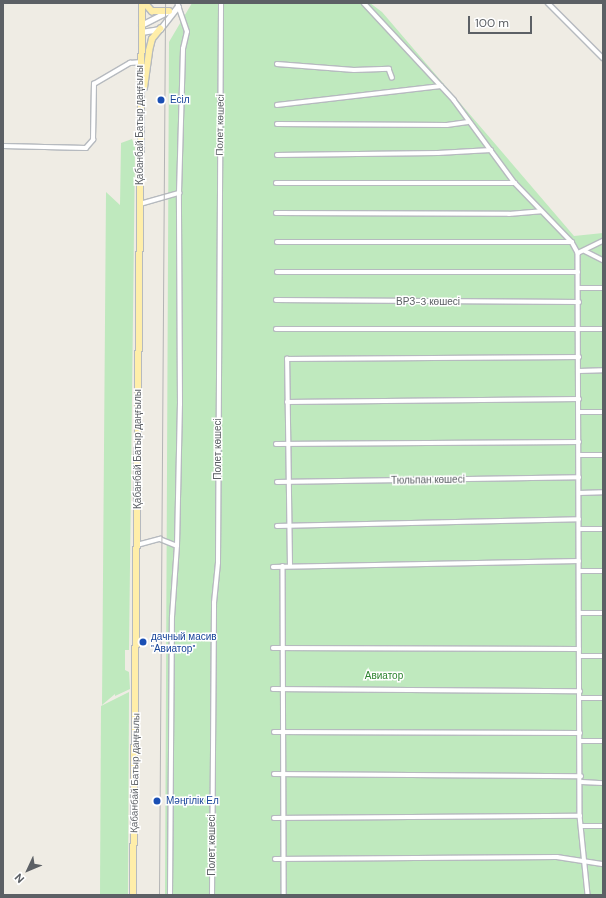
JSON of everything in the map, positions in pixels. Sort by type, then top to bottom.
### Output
[{"type":"main road","points":[[143,3],[152,11],[169,11]]},
{"type":"main road","name":"Қабанбай Батыр даңғылы","points":[[133,895],[141,25],[143,3]]},
{"type":"main road","points":[[140,116],[149,51],[152,39],[160,29]]},
{"type":"street","name":"Полет көшесі","points":[[212,895],[214,603],[218,563],[221,3]]},
{"type":"street","points":[[364,3],[441,86],[516,183],[572,242],[578,253],[580,529],[579,613],[580,741],[582,782],[580,816],[588,895]]},
{"type":"street","points":[[548,3],[603,58]]},
{"type":"street","points":[[141,25],[180,5]]},
{"type":"street","points":[[141,32],[160,29],[180,5]]},
{"type":"street","points":[[170,895],[172,617],[177,546],[179,193],[183,49],[187,32],[180,5]]},
{"type":"street","points":[[3,146],[86,148],[93,140],[94,84],[130,63],[141,62]]},
{"type":"street","points":[[277,64],[354,70],[389,69],[392,77]]},
{"type":"street","points":[[277,105],[441,86]]},
{"type":"street","points":[[278,124],[447,125],[468,122]]},
{"type":"street","points":[[277,155],[438,154],[491,150]]},
{"type":"street","points":[[276,183],[516,183]]},
{"type":"street","points":[[140,204],[179,193]]},
{"type":"street","points":[[276,213],[509,214],[541,211]]},
{"type":"street","points":[[578,253],[585,251],[603,241]]},
{"type":"street","points":[[277,242],[572,242]]},
{"type":"street","points":[[585,251],[603,260]]},
{"type":"street","points":[[277,272],[578,272]]},
{"type":"street","points":[[579,288],[603,288]]},
{"type":"street","name":"ВРЗ-3 көшесі","points":[[276,300],[579,302]]},
{"type":"street","points":[[276,329],[603,329]]},
{"type":"street","points":[[290,566],[287,443],[287,359],[579,357]]},
{"type":"street","points":[[579,370],[603,370]]},
{"type":"street","points":[[287,402],[579,399]]},
{"type":"street","points":[[579,412],[603,412]]},
{"type":"street","points":[[276,444],[579,442]]},
{"type":"street","points":[[579,455],[603,455]]},
{"type":"street","name":"Тюльпан көшесі","points":[[277,482],[579,478]]},
{"type":"street","points":[[579,493],[603,492]]},
{"type":"street","points":[[277,526],[579,519]]},
{"type":"street","points":[[580,529],[603,529]]},
{"type":"street","points":[[137,545],[160,539],[177,546]]},
{"type":"street","points":[[273,567],[579,561]]},
{"type":"street","points":[[284,566],[284,895]]},
{"type":"street","points":[[579,571],[603,571]]},
{"type":"street","points":[[579,613],[603,613]]},
{"type":"street","points":[[273,648],[580,649]]},
{"type":"street","points":[[580,656],[603,656]]},
{"type":"street","points":[[273,690],[580,691]]},
{"type":"street","points":[[580,698],[603,698]]},
{"type":"street","points":[[274,732],[580,733]]},
{"type":"street","points":[[580,741],[603,741]]},
{"type":"street","points":[[274,774],[581,776]]},
{"type":"street","points":[[582,782],[603,783]]},
{"type":"street","points":[[274,818],[580,816]]},
{"type":"street","points":[[582,826],[603,826]]},
{"type":"street","points":[[275,859],[557,857],[603,864]]},
{"type":"green space","name":"Авиатор","points":[[192,3],[370,3],[382,12],[574,236],[603,233],[603,895],[165,895],[169,42]]},
{"type":"green space","points":[[132,139],[135,147],[129,650],[125,650],[125,670],[129,672],[130,689],[115,696],[115,694],[102,705],[106,192],[120,205],[121,143]]},
{"type":"green space","points":[[129,692],[128,895],[100,895],[101,706]]},
{"type":"tram line","points":[[159,895],[165,3]]},
{"type":"place","name":"Есіл","points":[[161,100]]},
{"type":"place","name":"дачный масив \"Авиатор\"","points":[[143,642]]},
{"type":"place","name":"Мәңгілік Ел","points":[[157,801]]}]
